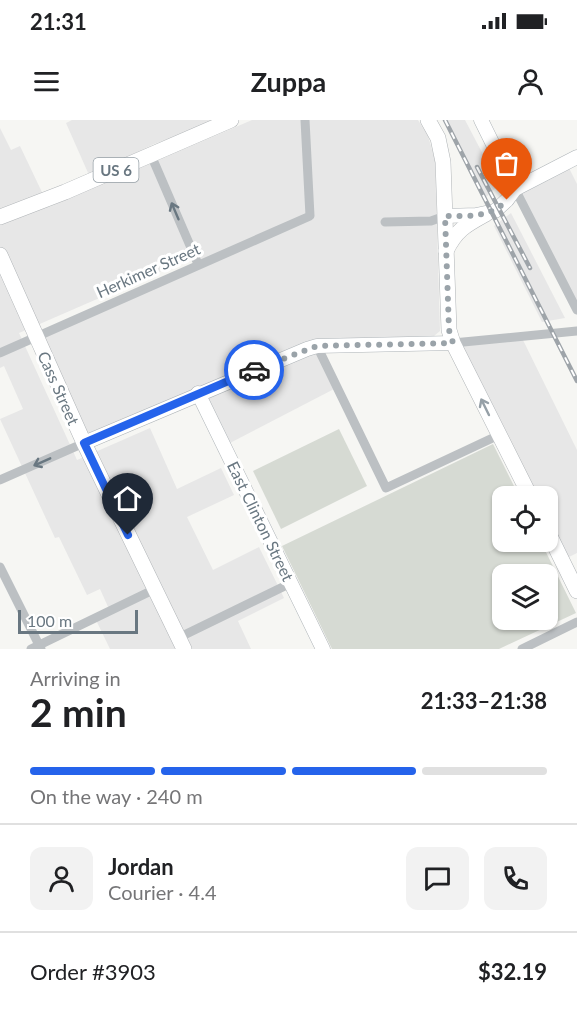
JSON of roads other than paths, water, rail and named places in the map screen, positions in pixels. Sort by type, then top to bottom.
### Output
[{"type":"main road","name":"US 6","points":[[0,217],[231,120]]},
{"type":"main road","points":[[428,120],[441,149],[449,330],[453,343],[525,486]]},
{"type":"main road","points":[[446,252],[456,233],[486,214]]},
{"type":"main road","name":"Cass Street","points":[[0,255],[84,443],[181,643]]},
{"type":"main road","points":[[558,552],[577,591]]},
{"type":"street","name":"Herkimer Street","points":[[0,353],[310,216],[304,120]]},
{"type":"street","points":[[481,120],[577,310]]},
{"type":"street","points":[[151,155],[198,264]]},
{"type":"street","points":[[385,222],[431,221],[445,216],[486,214],[502,206],[515,189],[577,157]]},
{"type":"street","points":[[0,480],[198,393],[317,346],[453,343],[577,331]]},
{"type":"street","points":[[317,346],[386,488],[499,435]]},
{"type":"street","name":"East Clinton Street","points":[[198,393],[323,649]]},
{"type":"street","points":[[0,567],[37,648],[155,589]]},
{"type":"street","points":[[181,643],[291,583]]},
{"type":"street","points":[[522,649],[577,622]]},
{"type":"railway","points":[[445,120],[577,381]]},
{"type":"railway","points":[[477,167],[530,268]]}]
